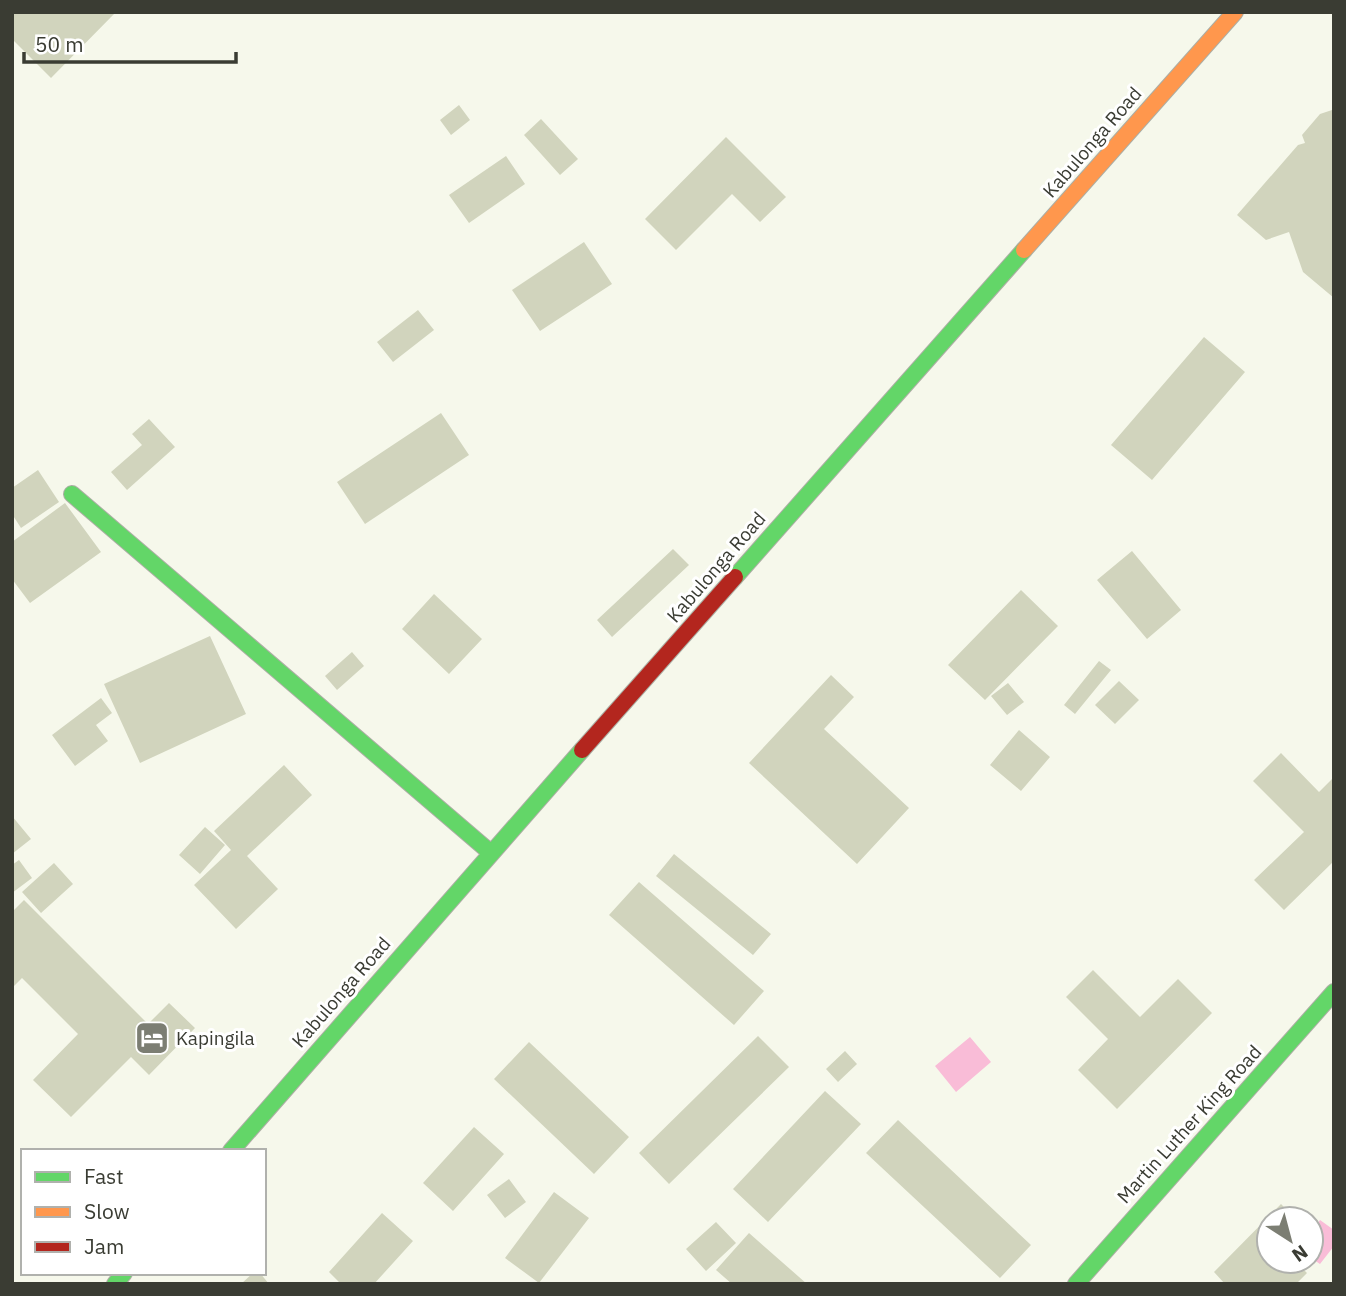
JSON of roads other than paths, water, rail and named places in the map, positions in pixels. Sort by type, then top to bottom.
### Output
[{"type":"main road","name":"Kabulonga Road","points":[[233,1149],[1235,12]]},
{"type":"main road","points":[[72,494],[491,853]]},
{"type":"main road","name":"Martin Luther King Road","points":[[1076,1284],[1334,992]]},
{"type":"place","name":"Kapingila","points":[[152,1038]]}]
